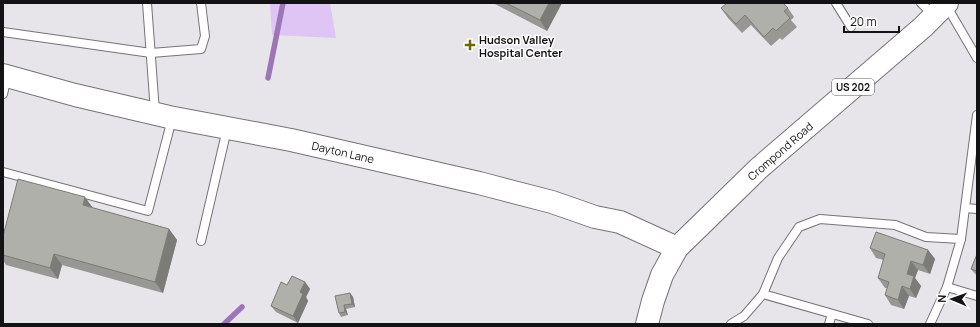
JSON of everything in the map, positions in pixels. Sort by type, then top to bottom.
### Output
[{"type":"street","name":"Crompond Road","points":[[647,324],[662,275],[677,248],[758,169],[804,131],[937,7]]},
{"type":"street","name":"Dayton Lane","points":[[4,82],[75,95],[164,115],[291,140],[479,183],[537,198],[595,217],[620,222],[677,248]]},
{"type":"lane","points":[[3,172],[148,211],[159,173],[164,115],[150,53],[147,3]]},
{"type":"lane","points":[[3,32],[150,53],[201,49],[205,36],[202,3]]},
{"type":"lane","points":[[836,3],[851,27]]},
{"type":"lane","points":[[937,7],[977,58]]},
{"type":"lane","points":[[930,324],[947,287],[961,239],[977,115]]},
{"type":"lane","points":[[201,241],[228,128]]},
{"type":"lane","points":[[965,208],[977,210]]},
{"type":"lane","points":[[731,324],[744,316],[763,294],[778,258],[799,226],[820,220],[895,225],[926,237],[961,239]]},
{"type":"lane","points":[[947,287],[977,296]]},
{"type":"lane","points":[[763,294],[868,324]]},
{"type":"lane","points":[[829,324],[832,314]]},
{"type":"shaded area","points":[[270,3],[330,3],[336,38],[272,35]]},
{"type":"building","points":[[506,3],[549,3],[540,20]]},
{"type":"building","points":[[727,3],[783,3],[788,8],[784,11],[790,18],[776,31],[773,28],[764,37],[745,15],[736,24],[721,8]]},
{"type":"building","points":[[18,179],[85,197],[83,205],[169,229],[155,282],[54,254],[50,268],[3,255],[3,236]]},
{"type":"building","points":[[876,232],[928,250],[923,265],[911,261],[907,274],[914,276],[910,289],[902,286],[898,300],[885,295],[889,282],[878,278],[885,254],[870,248]]},
{"type":"building","points":[[977,254],[977,271],[971,269]]},
{"type":"building","points":[[292,276],[305,282],[300,292],[303,294],[293,316],[271,306],[281,282],[287,285]]},
{"type":"building","points":[[350,293],[352,304],[344,305],[345,312],[339,313],[335,296]]},
{"type":"waterway","points":[[268,78],[283,3]]},
{"type":"waterway","points":[[224,324],[242,307]]},
{"type":"place","name":"Hudson Valley Hospital Center","points":[[470,45]]}]
